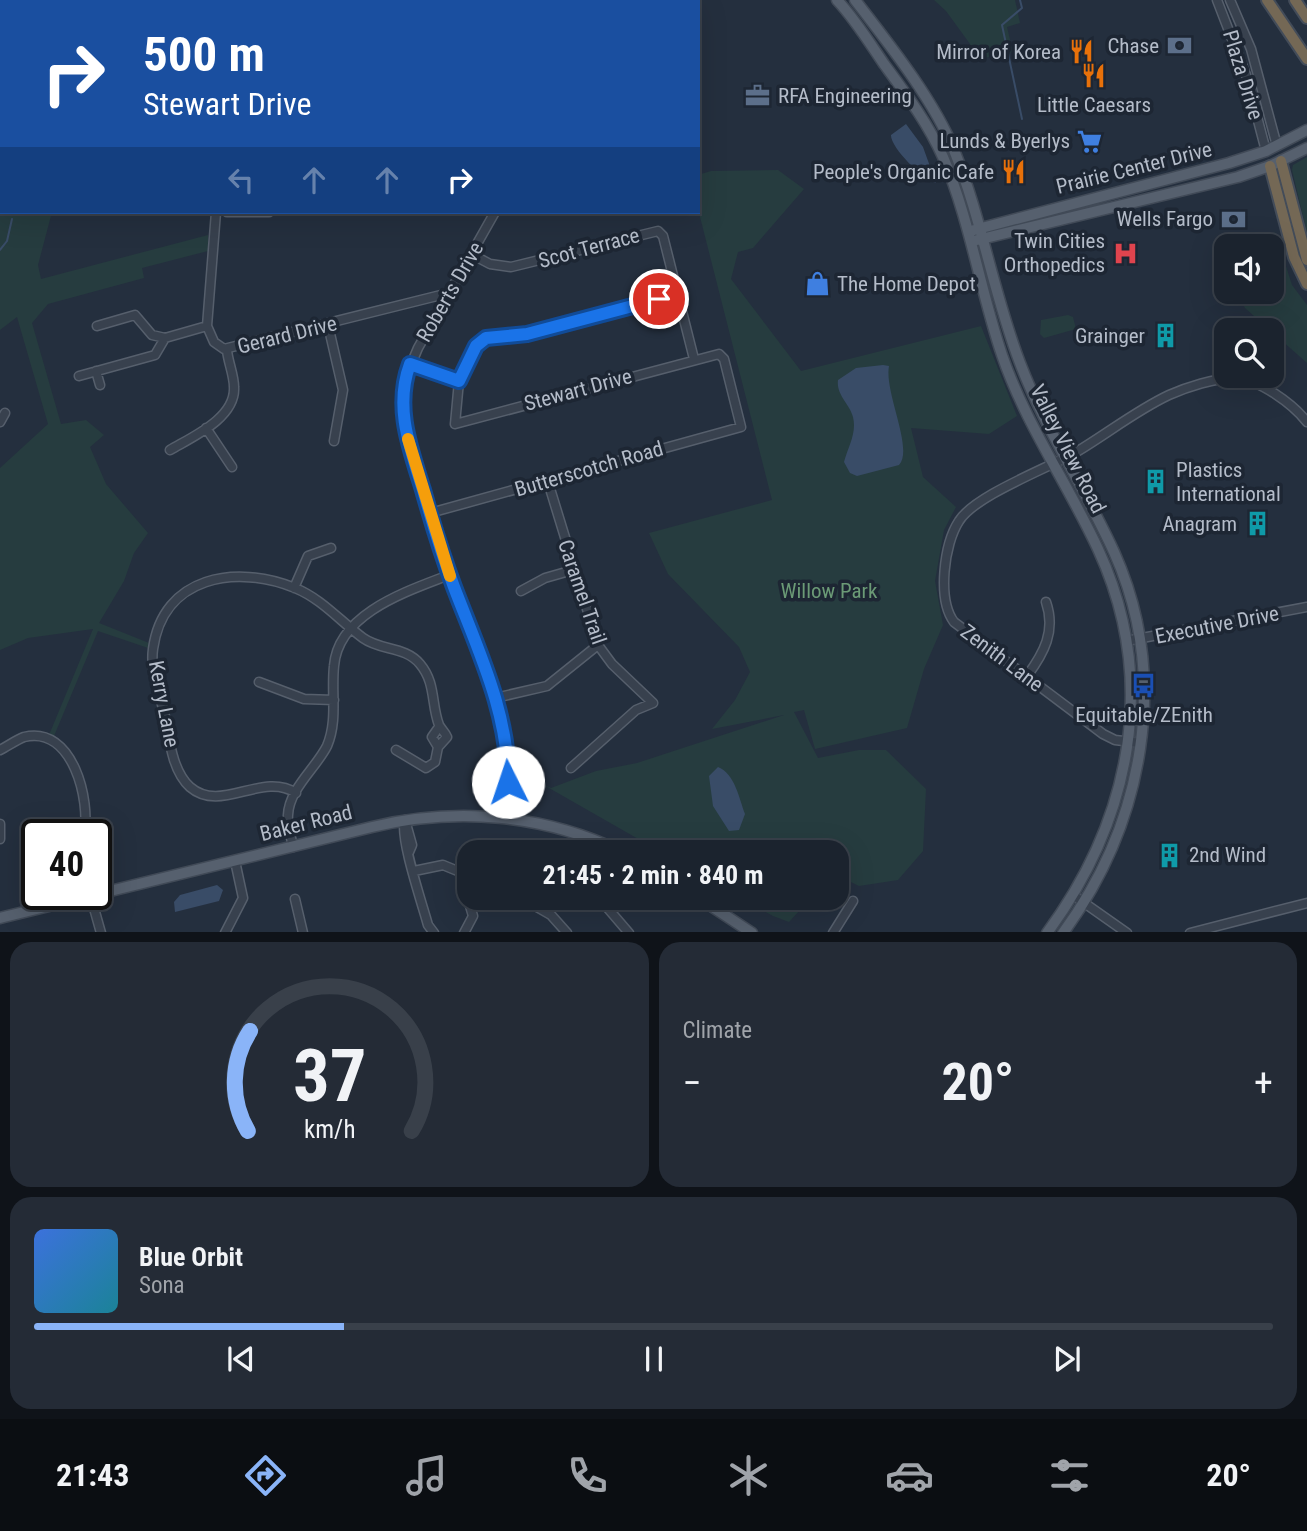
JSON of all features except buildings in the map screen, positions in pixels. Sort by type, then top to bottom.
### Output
[{"type":"highway","points":[[1267,0],[1307,58]]},
{"type":"highway","points":[[1295,0],[1306,16]]},
{"type":"highway","points":[[1281,161],[1307,260]]},
{"type":"highway","points":[[1270,166],[1294,257],[1307,284]]},
{"type":"main road","name":"Valley View Road","points":[[837,0],[931,132],[950,177],[1007,369],[1107,571],[1126,641],[1130,675],[1129,742],[1107,830],[1073,895],[1048,932]]},
{"type":"main road","name":"Valley View Road","points":[[855,0],[941,123],[964,174],[1017,356],[1114,552],[1125,580],[1139,639],[1144,696],[1141,744],[1134,786],[1115,846],[1064,932]]},
{"type":"main road","name":"Prairie Center Drive","points":[[981,234],[1266,151],[1307,130]]},
{"type":"main road","points":[[1277,146],[1281,161]]},
{"type":"main road","name":"Prairie Center Drive","points":[[968,237],[1238,177],[1270,166],[1307,148]]},
{"type":"main road","points":[[1266,151],[1270,166]]},
{"type":"main road","name":"Baker Road","points":[[112,890],[405,820],[452,816],[505,818],[595,840]]},
{"type":"main road","name":"Baker Road","points":[[0,918],[32,910]]},
{"type":"main road","points":[[717,910],[750,932]]},
{"type":"street","name":"Plaza Drive","points":[[1217,0],[1246,75],[1266,151]]},
{"type":"street","name":"Plaza Drive","points":[[1230,0],[1251,49],[1277,146]]},
{"type":"street","name":"Gerard Drive","points":[[216,214],[208,326],[214,342],[227,350],[449,293]]},
{"type":"street","name":"Roberts Drive","points":[[494,214],[410,364],[403,396],[404,422],[433,512],[449,575],[495,698],[508,755],[505,818]]},
{"type":"street","name":"Scot Terrace","points":[[471,254],[490,264],[512,267],[658,231],[663,236],[694,359]]},
{"type":"street","points":[[410,364],[459,381],[476,346],[488,337],[527,334],[677,295]]},
{"type":"street","points":[[97,326],[135,315],[152,335],[165,338],[208,326]]},
{"type":"street","points":[[328,325],[343,390],[334,441]]},
{"type":"street","points":[[79,376],[155,355],[165,338]]},
{"type":"street","points":[[170,450],[206,428],[228,409],[234,394],[227,350]]},
{"type":"street","name":"Stewart Drive","points":[[459,381],[455,424],[714,354],[722,356],[741,427]]},
{"type":"street","points":[[96,371],[100,385]]},
{"type":"street","name":"Zenith Lane","points":[[1141,744],[1103,734],[954,622],[946,608],[943,590],[953,532],[968,510],[1054,464],[1161,399],[1227,379],[1251,382],[1295,409],[1307,422]]},
{"type":"street","points":[[0,422],[5,413]]},
{"type":"street","name":"Butterscotch Road","points":[[433,512],[548,482],[584,468],[741,427]]},
{"type":"street","points":[[206,428],[232,467]]},
{"type":"street","name":"Caramel Trail","points":[[548,482],[598,645],[619,671],[653,703],[636,710],[571,768]]},
{"type":"street","points":[[294,588],[308,556],[331,548]]},
{"type":"street","points":[[521,591],[545,578],[573,570]]},
{"type":"street","points":[[293,847],[288,814],[296,793],[327,746],[333,724],[334,659],[353,628],[387,601],[449,575]]},
{"type":"street","name":"Kerry Lane","points":[[296,793],[274,785],[215,796],[192,789],[177,766],[153,662],[156,637],[169,611],[193,586],[213,580],[247,577],[294,588],[323,603],[365,639],[404,652],[421,665],[434,691],[439,727],[447,737],[439,747],[432,737],[439,727]]},
{"type":"street","points":[[1027,677],[1049,636],[1051,624],[1046,602]]},
{"type":"street","name":"Executive Drive","points":[[1126,641],[1307,607]]},
{"type":"street","points":[[495,698],[547,686],[598,645]]},
{"type":"street","points":[[259,682],[304,699],[334,700]]},
{"type":"street","points":[[0,750],[28,737],[43,737],[61,747],[72,763],[87,803],[86,819]]},
{"type":"street","points":[[396,750],[426,768],[435,762],[439,747]]},
{"type":"street","points":[[405,820],[402,829],[428,925],[433,932]]},
{"type":"street","points":[[0,824],[0,839]]},
{"type":"street","points":[[226,932],[243,898],[235,861]]},
{"type":"street","points":[[414,871],[443,865],[460,872],[473,916],[465,932]]},
{"type":"street","points":[[1073,895],[1126,932]]},
{"type":"street","points":[[295,900],[303,932]]},
{"type":"street","points":[[834,932],[853,901]]},
{"type":"street","points":[[1194,932],[1307,903]]},
{"type":"street","points":[[95,910],[101,932]]},
{"type":"street","points":[[542,910],[551,915],[566,932]]},
{"type":"street","points":[[609,910],[626,929]]},
{"type":"green space","points":[[934,0],[1015,0],[1020,23],[1007,27],[1013,52],[969,61],[970,44],[946,11]]},
{"type":"green space","points":[[1307,157],[1307,233],[1292,170],[1293,165]]},
{"type":"green space","name":"Willow Park","points":[[778,170],[804,189],[753,248],[738,252],[731,279],[801,371],[981,326],[1017,416],[989,434],[911,428],[923,477],[956,507],[944,530],[935,581],[943,625],[924,669],[907,728],[815,749],[804,710],[794,712],[818,758],[859,750],[886,750],[926,789],[923,851],[898,880],[859,886],[849,881],[849,840],[640,840],[542,784],[551,788],[596,771],[637,763],[784,715],[712,729],[735,700],[750,672],[739,647],[668,574],[649,533],[772,500],[699,214],[700,174],[711,171]]},
{"type":"green space","points":[[51,214],[38,265],[41,279],[208,235],[208,251],[142,268],[144,278],[48,304],[32,323],[61,424],[86,420],[104,435],[90,447],[106,484],[148,533],[134,553],[124,581],[99,623],[149,643],[148,648],[98,631],[54,736],[49,735],[93,629],[28,638],[0,650],[0,468],[48,424],[17,317],[0,330],[0,216]]},
{"type":"green space","points":[[1284,260],[1292,285],[1307,305],[1307,363],[1284,343],[1284,318],[1256,318],[1243,304],[1284,304]]},
{"type":"green space","points":[[1068,315],[1073,317],[1076,329],[1044,338],[1040,334],[1041,320]]},
{"type":"green space","points":[[762,910],[800,910],[789,922]]},
{"type":"water","points":[[906,124],[923,147],[936,183],[909,163],[892,140],[891,135]]},
{"type":"water","points":[[889,366],[903,457],[899,465],[857,476],[850,473],[844,462],[854,423],[839,390],[838,380],[856,368]]},
{"type":"water","points":[[718,767],[729,775],[741,801],[745,814],[739,830],[729,831],[713,806],[709,776]]},
{"type":"water","points":[[217,885],[223,890],[219,901],[175,912],[174,902],[180,895]]},
{"type":"waterway","points":[[1020,0],[1022,8],[1002,25],[1022,119]]},
{"type":"waterway","points":[[0,250],[7,241],[12,219]]},
{"type":"slow traffic","points":[[408,439],[450,576]]},
{"type":"place","name":"Chase","points":[[1179,46]]},
{"type":"place","name":"Mirror of Korea","points":[[1081,52]]},
{"type":"place","name":"Little Caesars","points":[[1094,76]]},
{"type":"place","name":"RFA Engineering","points":[[758,96]]},
{"type":"place","name":"Lunds & Byerlys","points":[[1090,141]]},
{"type":"place","name":"People's Organic Cafe","points":[[1014,172]]},
{"type":"place","name":"Wells Fargo","points":[[1233,219]]},
{"type":"place","name":"Twin Cities Orthopedics","points":[[1125,253]]},
{"type":"place","name":"The Home Depot","points":[[817,284]]},
{"type":"place","name":"Grainger","points":[[1165,336]]},
{"type":"place","name":"Plastics International","points":[[1156,482]]},
{"type":"place","name":"Anagram","points":[[1257,524]]},
{"type":"place","name":"Equitable/ZEnith","points":[[1144,686]]},
{"type":"place","name":"2nd Wind","points":[[1169,855]]},
{"type":"route","points":[[508,782],[508,755],[495,698],[449,575],[404,422],[404,385],[410,364],[459,381],[476,346],[483,339],[527,334],[659,299]]}]
